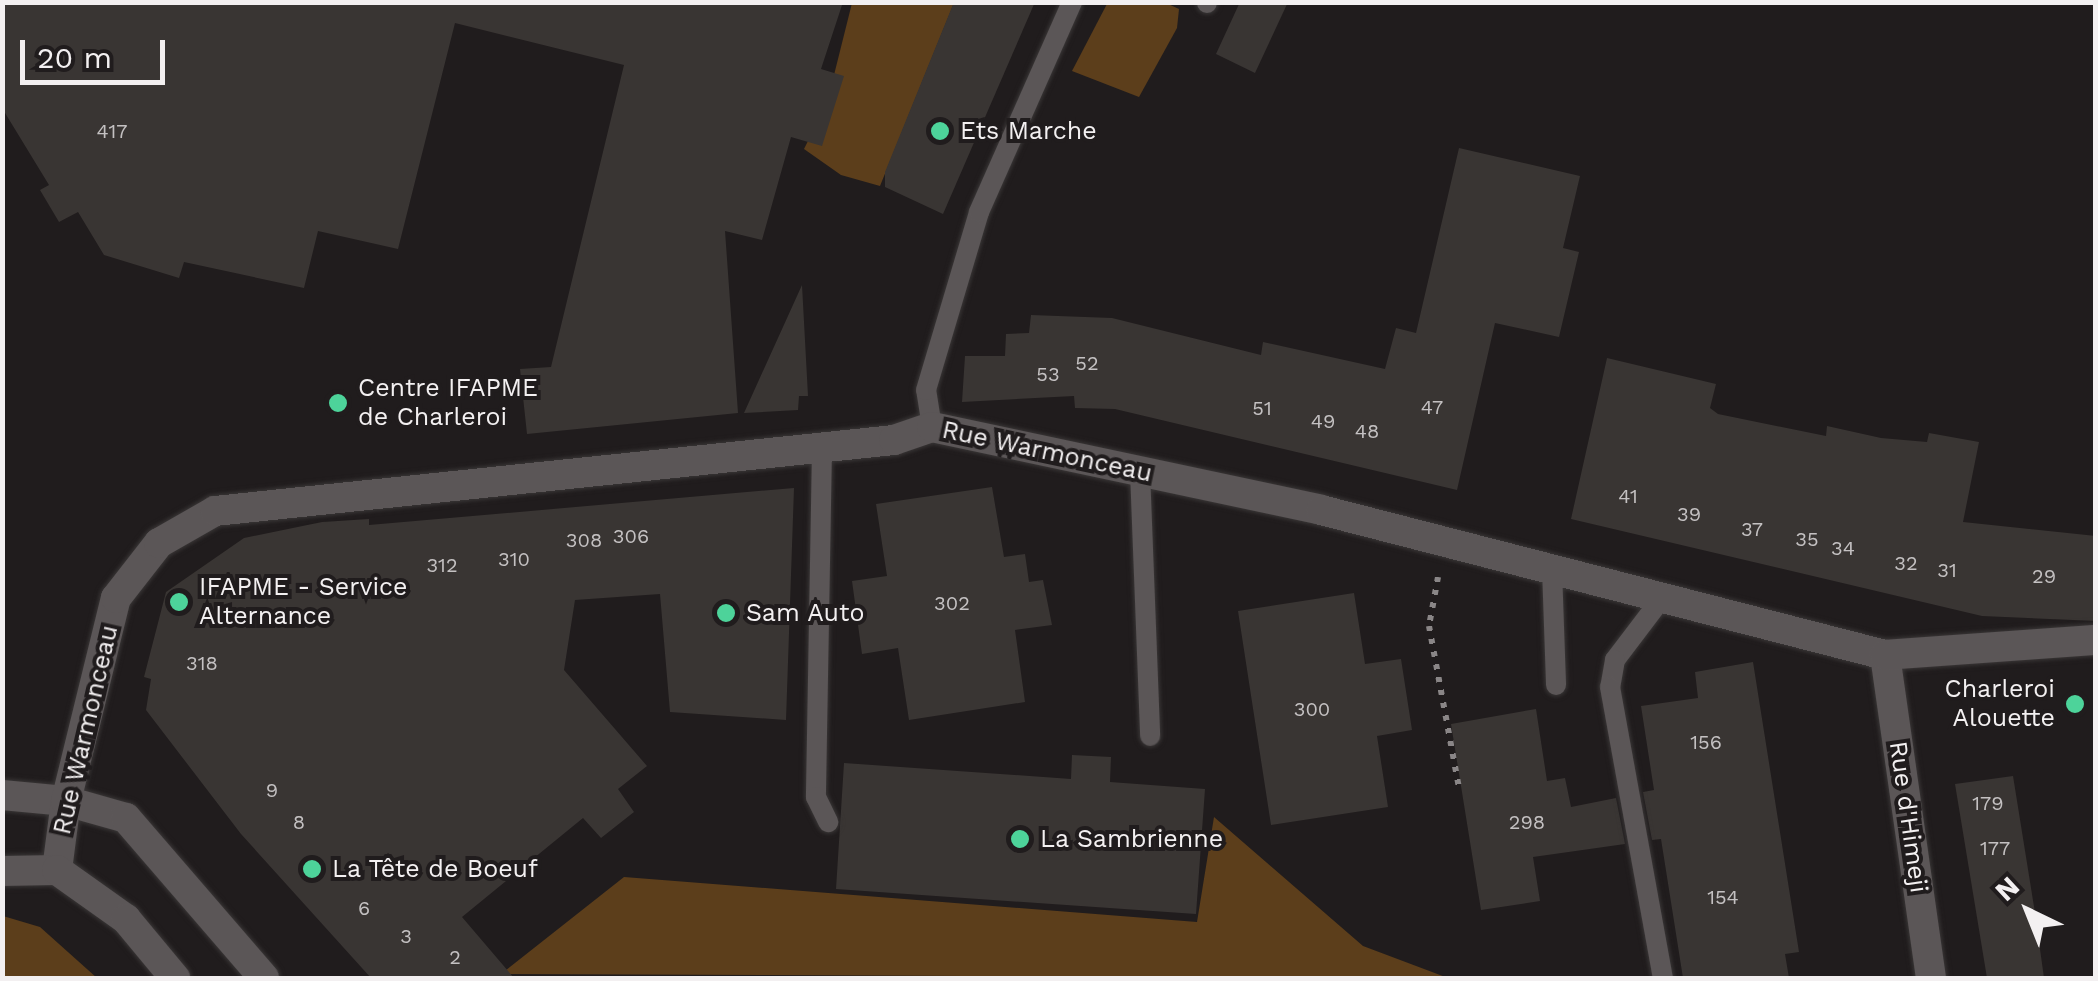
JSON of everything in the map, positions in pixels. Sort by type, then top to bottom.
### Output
[{"type":"street","name":"Rue Warmonceau","points":[[56,870],[66,801],[116,598],[160,543],[215,511],[894,440],[932,427],[1445,541],[1884,655],[2096,640]]},
{"type":"street","name":"Rue d'Himeji","points":[[1884,655],[1931,978]]},
{"type":"street","points":[[2,795],[66,801],[126,818],[264,978]]},
{"type":"street","points":[[2,870],[56,870],[126,919],[175,978]]},
{"type":"lane","points":[[932,427],[926,390],[979,212],[1072,2]]},
{"type":"lane","points":[[822,448],[816,797],[828,822]]},
{"type":"lane","points":[[1140,471],[1150,736]]},
{"type":"lane","points":[[1552,569],[1556,684]]},
{"type":"lane","points":[[1662,598],[1616,660],[1610,687],[1663,978]]},
{"type":"path","points":[[1445,541],[1429,626],[1459,788]]},
{"type":"shaded area","points":[[1108,2],[1166,3],[1179,9],[1177,28],[1139,97],[1072,71]]},
{"type":"shaded area","points":[[852,3],[954,3],[880,186],[841,175],[804,149],[827,103]]},
{"type":"shaded area","points":[[1214,817],[1363,946],[1448,978],[501,974],[624,877],[1197,922]]},
{"type":"shaded area","points":[[3,916],[40,927],[97,978],[3,978]]},
{"type":"building","points":[[2,2],[843,2],[821,69],[844,76],[822,146],[791,137],[762,240],[725,231],[738,413],[527,434],[520,369],[551,367],[624,65],[455,23],[398,249],[318,231],[304,288],[184,262],[179,278],[104,255],[78,212],[59,222],[40,190],[49,185],[2,108]]},
{"type":"building","name":"Ets Marche","points":[[954,2],[1035,2],[943,214],[885,187],[885,172]]},
{"type":"building","points":[[1240,2],[1288,2],[1255,73],[1216,54]]},
{"type":"building","points":[[1459,148],[1580,176],[1563,248],[1579,252],[1559,337],[1495,323],[1457,490],[1115,409],[1075,408],[1074,396],[962,402],[965,356],[1005,356],[1006,334],[1029,333],[1031,315],[1112,318],[1261,355],[1263,342],[1385,369],[1396,328],[1416,333]]},
{"type":"building","points":[[802,285],[808,396],[799,396],[798,410],[744,413]]},
{"type":"building","points":[[1607,358],[1716,384],[1710,408],[1718,414],[1826,436],[1827,426],[1881,438],[1927,442],[1929,433],[1979,442],[1963,522],[2096,536],[2096,621],[1982,616],[1571,519]]},
{"type":"building","points":[[992,487],[1004,557],[1025,554],[1029,582],[1043,580],[1052,625],[1015,630],[1025,702],[909,720],[898,648],[862,654],[852,581],[887,576],[876,504]]},
{"type":"building","points":[[794,488],[786,720],[670,712],[660,594],[575,600],[564,670],[647,766],[618,789],[634,812],[601,838],[583,818],[462,917],[514,978],[371,978],[241,834],[146,710],[151,679],[144,677],[166,592],[244,538],[322,522],[369,519],[369,525]]},
{"type":"building","points":[[1354,593],[1365,664],[1401,659],[1412,730],[1377,736],[1388,807],[1271,825],[1238,611]]},
{"type":"building","points":[[1753,662],[1799,952],[1785,954],[1789,978],[1683,978],[1661,839],[1652,840],[1643,792],[1654,790],[1641,706],[1698,698],[1695,672]]},
{"type":"building","points":[[1536,709],[1547,781],[1565,778],[1571,807],[1616,798],[1625,844],[1533,857],[1540,901],[1481,910],[1451,724]]},
{"type":"building","name":"La Sambrienne","points":[[1072,755],[1111,757],[1110,782],[1205,789],[1196,914],[836,889],[844,763],[1071,779]]},
{"type":"building","points":[[2013,776],[2044,978],[1987,978],[1955,784]]},
{"type":"place","name":"Ets Marche","points":[[940,131]]},
{"type":"place","name":"Centre IFAPME de Charleroi","points":[[338,403]]},
{"type":"place","name":"IFAPME - Service Alternance","points":[[179,602]]},
{"type":"place","name":"Sam Auto","points":[[726,613]]},
{"type":"place","name":"Charleroi Alouette","points":[[2075,704]]},
{"type":"place","name":"La Sambrienne","points":[[1020,839]]},
{"type":"place","name":"La Tête de Boeuf","points":[[312,869]]}]
